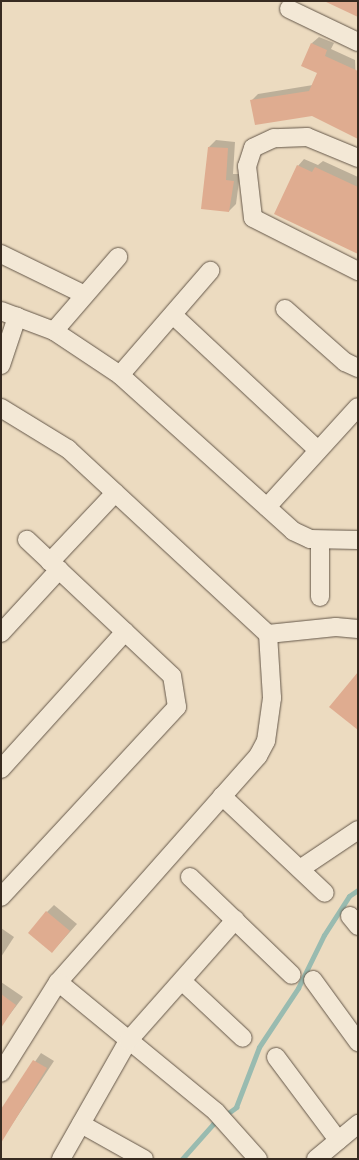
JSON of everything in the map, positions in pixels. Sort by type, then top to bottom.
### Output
[{"type":"street","points":[[290,9],[358,42]]},
{"type":"street","points":[[358,158],[308,137],[274,138],[253,148],[247,166],[254,218],[358,271]]},
{"type":"street","points":[[1,254],[85,295]]},
{"type":"street","points":[[54,331],[118,257]]},
{"type":"street","points":[[120,375],[210,272]]},
{"type":"street","points":[[285,309],[345,362],[358,368]]},
{"type":"street","points":[[1,365],[9,314],[54,331],[120,375],[293,531],[320,540],[352,540],[358,527]]},
{"type":"street","points":[[173,315],[318,450]]},
{"type":"street","points":[[267,507],[358,407]]},
{"type":"street","points":[[1,408],[68,449],[268,634],[272,698],[266,741],[258,756],[58,982],[1,1073]]},
{"type":"street","points":[[1,632],[115,493]]},
{"type":"street","points":[[1,897],[7,881],[177,707],[172,676],[27,540]]},
{"type":"street","points":[[320,540],[320,597]]},
{"type":"street","points":[[268,634],[336,627],[358,629]]},
{"type":"street","points":[[1,769],[125,632]]},
{"type":"street","points":[[222,796],[325,893]]},
{"type":"street","points":[[300,869],[358,830]]},
{"type":"street","points":[[190,877],[292,975]]},
{"type":"street","points":[[61,1159],[128,1041],[235,920]]},
{"type":"street","points":[[313,980],[358,1042]]},
{"type":"street","points":[[182,981],[243,1038]]},
{"type":"street","points":[[58,982],[216,1112],[232,1128],[258,1159]]},
{"type":"street","points":[[276,1057],[338,1140]]},
{"type":"street","points":[[81,1124],[144,1159]]},
{"type":"street","points":[[316,1159],[358,1124]]},
{"type":"building","points":[[324,1],[358,1],[358,17]]},
{"type":"building","points":[[311,43],[327,50],[325,56],[358,71],[358,139],[312,116],[255,125],[250,100],[309,91],[317,73],[301,66]]},
{"type":"building","points":[[208,147],[228,148],[226,180],[234,181],[229,212],[201,209]]},
{"type":"building","points":[[297,165],[312,172],[315,167],[358,187],[358,254],[274,214]]},
{"type":"building","points":[[358,672],[358,730],[329,707]]},
{"type":"building","points":[[46,911],[70,931],[52,953],[28,933]]},
{"type":"building","points":[[1,994],[16,1005],[1,1028]]},
{"type":"building","points":[[33,1060],[47,1068],[1,1143],[1,1109]]},
{"type":"waterway","points":[[182,1159],[213,1124],[236,1107],[259,1047],[298,988],[324,935],[349,896],[358,890]]}]
